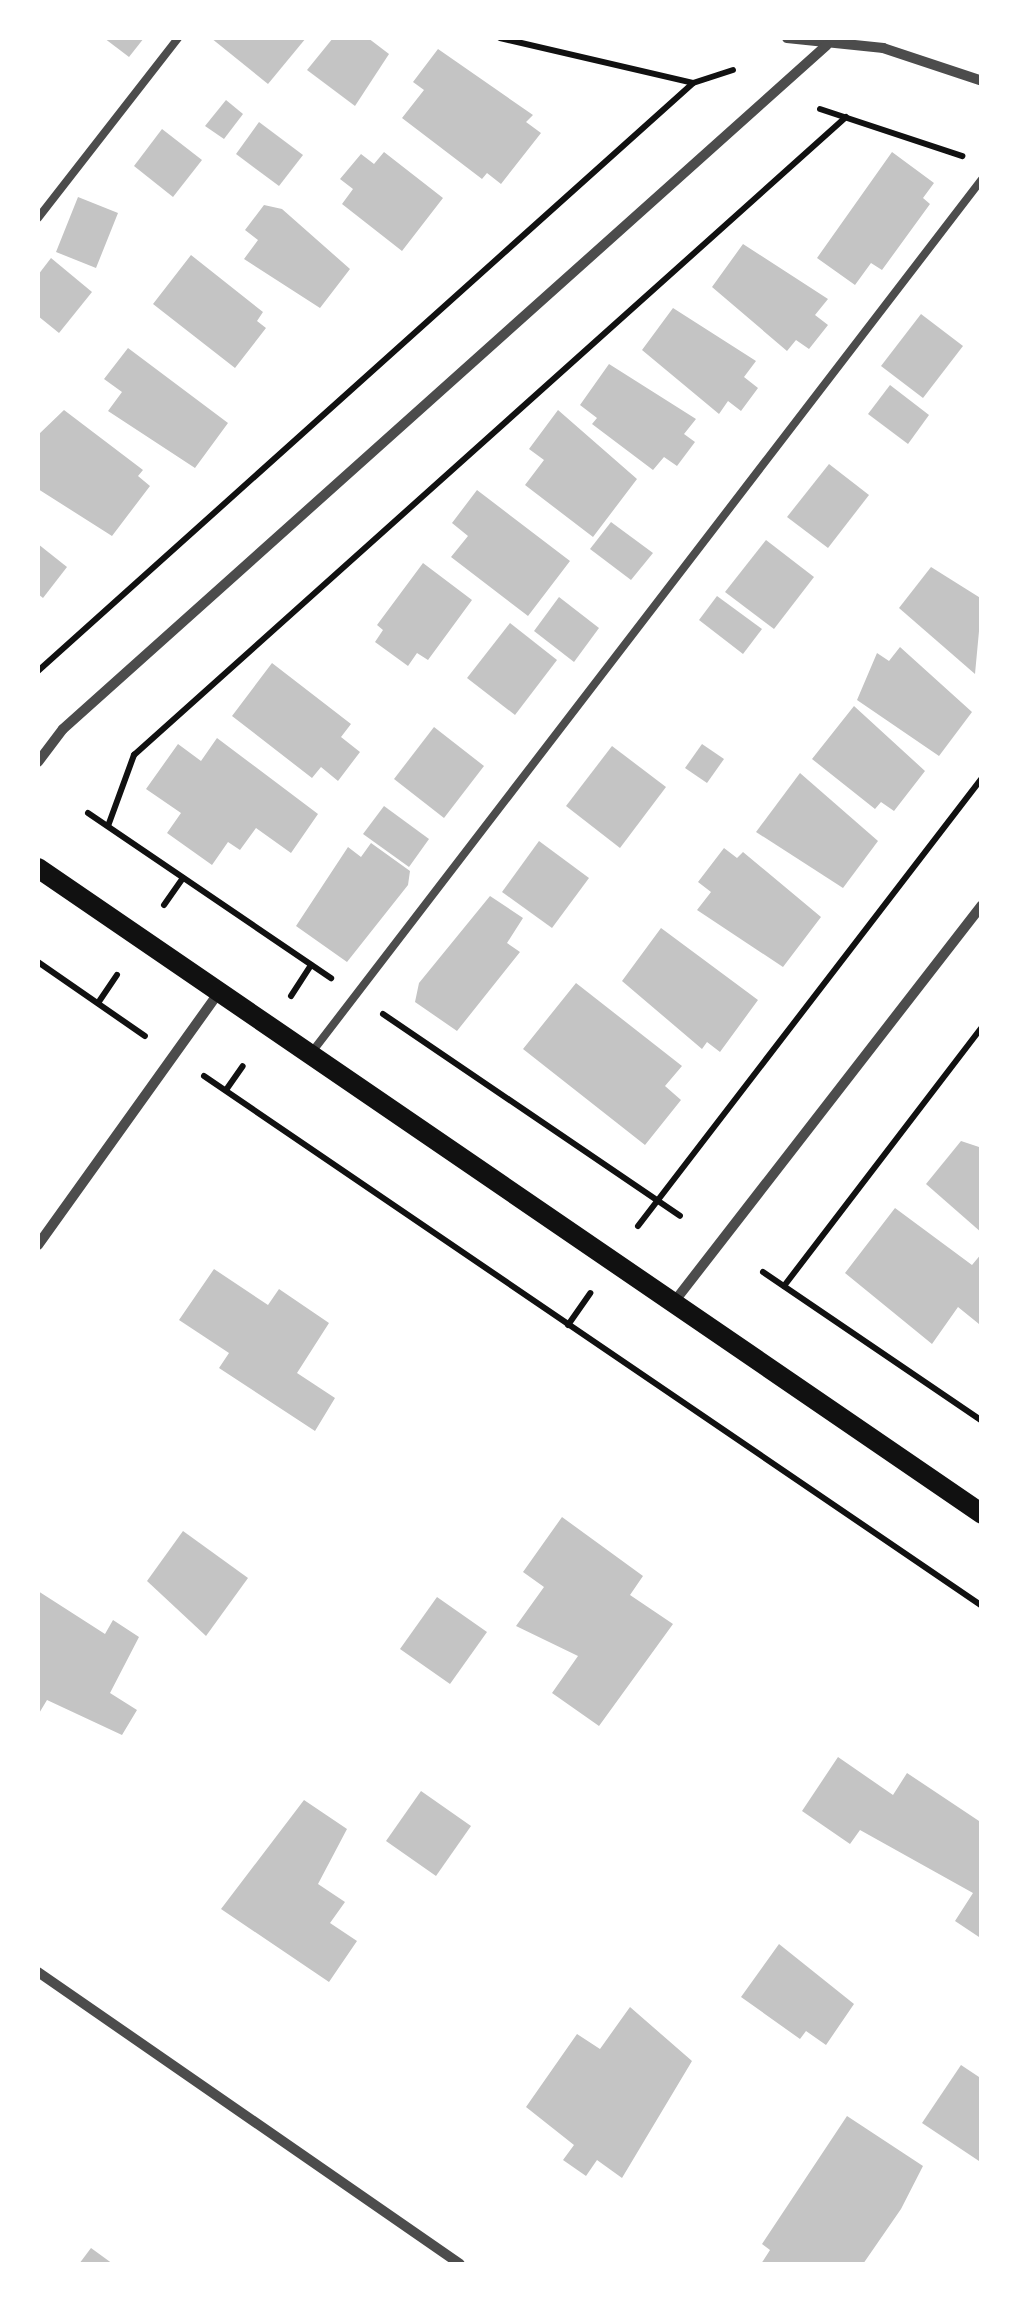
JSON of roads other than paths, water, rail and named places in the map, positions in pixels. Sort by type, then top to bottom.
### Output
[{"type":"main road","points":[[38,868],[308,1058],[982,1514]]},
{"type":"street","points":[[786,38],[884,48],[982,81]]},
{"type":"street","points":[[38,762],[63,728],[828,45]]},
{"type":"street","points":[[674,1302],[982,904]]},
{"type":"street","points":[[38,1245],[217,995]]},
{"type":"street","points":[[38,1972],[460,2264]]},
{"type":"lane","points":[[38,218],[178,38]]},
{"type":"lane","points":[[308,1058],[982,178]]}]
